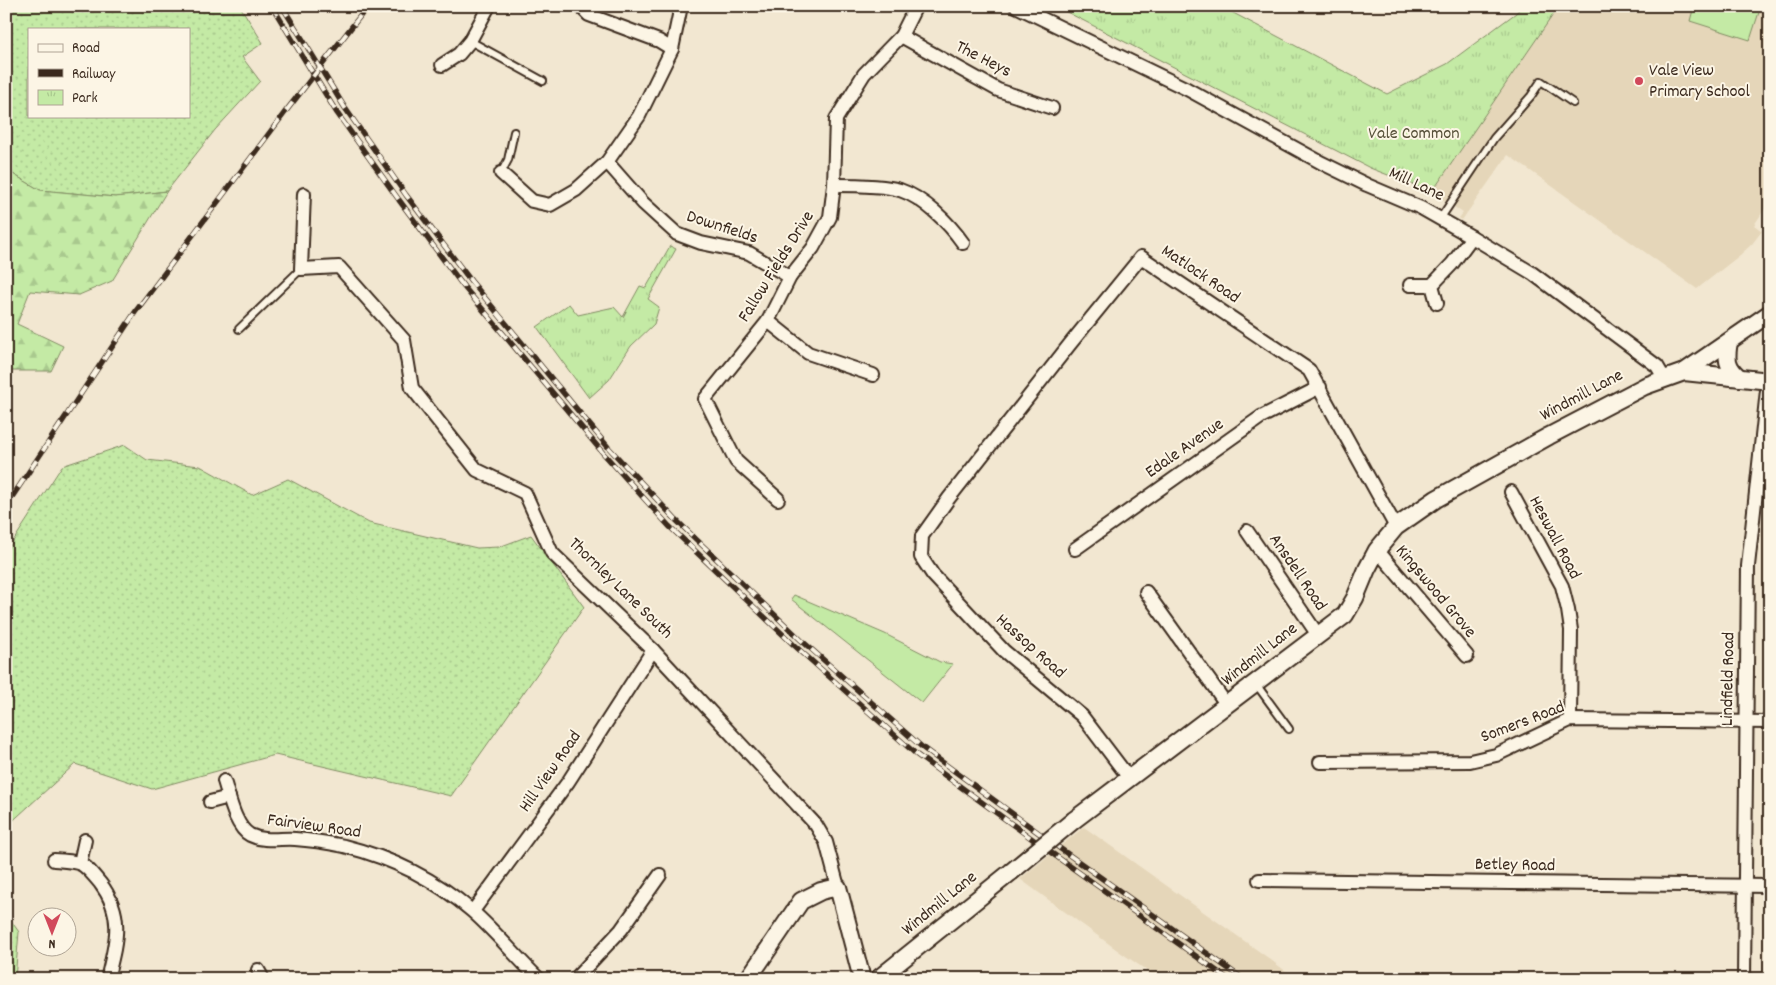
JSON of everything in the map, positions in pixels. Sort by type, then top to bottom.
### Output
[{"type":"street","points":[[442,65],[459,54],[470,40],[489,6]]},
{"type":"street","points":[[580,6],[589,15],[659,41],[672,49]]},
{"type":"street","points":[[501,173],[532,201],[550,205],[576,190],[607,162],[639,116],[672,49],[681,6]]},
{"type":"street","name":"Fallow Fields Drive","points":[[778,499],[736,460],[705,399],[768,321],[790,277],[813,248],[830,217],[834,185],[836,118],[864,74],[901,36],[916,6]]},
{"type":"street","name":"Mill Lane","points":[[1016,6],[1187,89],[1322,163],[1421,208],[1472,237],[1532,273],[1657,366],[1664,378]]},
{"type":"street","name":"The Heys","points":[[901,36],[998,90],[1052,108]]},
{"type":"street","name":"Downfields","points":[[607,162],[644,203],[678,234],[701,243],[749,253],[790,277]]},
{"type":"street","points":[[834,185],[858,185],[900,190],[926,205],[954,230],[963,243]]},
{"type":"street","points":[[301,268],[304,194]]},
{"type":"street","points":[[1410,285],[1432,285],[1452,264],[1472,237]]},
{"type":"street","name":"Matlock Road","points":[[922,536],[949,498],[1141,257],[1309,370],[1396,527]]},
{"type":"street","name":"Thornley Lane South","points":[[301,268],[339,267],[404,340],[412,388],[477,470],[525,493],[552,553],[653,650],[819,829],[826,842],[862,979]]},
{"type":"street","points":[[1432,285],[1437,303]]},
{"type":"street","points":[[1664,378],[1684,372],[1768,316]]},
{"type":"street","points":[[768,321],[808,353],[873,375]]},
{"type":"street","points":[[1729,342],[1728,362],[1732,372],[1740,378]]},
{"type":"street","points":[[1684,372],[1769,381]]},
{"type":"street","name":"Windmill Lane","points":[[878,979],[1074,820],[1345,615],[1377,550],[1396,527],[1436,499],[1549,436],[1664,378]]},
{"type":"street","name":"Lindfield Road","points":[[1744,979],[1748,566],[1769,381]]},
{"type":"street","name":"Edale Avenue","points":[[1075,549],[1261,417],[1320,387]]},
{"type":"street","name":"Heswall Road","points":[[1510,492],[1562,586],[1571,630],[1570,720]]},
{"type":"street","name":"Ansdell Road","points":[[1247,531],[1318,635]]},
{"type":"street","name":"Hassop Road","points":[[922,536],[921,557],[933,575],[1004,651],[1082,716],[1129,778]]},
{"type":"street","name":"Kingswood Grove","points":[[1377,550],[1466,656]]},
{"type":"street","points":[[1146,592],[1227,705]]},
{"type":"street","name":"Hill View Road","points":[[473,912],[568,782],[653,650]]},
{"type":"street","name":"Somers Road","points":[[1320,762],[1470,761],[1496,755],[1570,720],[1770,722]]},
{"type":"street","name":"Fairview Road","points":[[224,781],[240,826],[249,834],[262,839],[296,839],[342,846],[377,855],[412,869],[443,888],[473,912],[536,978]]},
{"type":"street","points":[[210,802],[229,797]]},
{"type":"street","points":[[80,863],[85,840]]},
{"type":"street","points":[[54,860],[80,863],[86,866],[103,887],[113,904],[117,919],[116,941],[107,979]]},
{"type":"street","points":[[576,979],[621,930],[660,875]]},
{"type":"street","name":"Betley Road","points":[[1259,880],[1770,886]]},
{"type":"street","points":[[748,979],[801,901],[821,891],[838,887]]},
{"type":"lane","points":[[470,40],[543,80]]},
{"type":"lane","points":[[1440,219],[1494,138],[1531,96],[1541,81],[1573,103]]},
{"type":"lane","points":[[501,173],[508,160],[514,132]]},
{"type":"lane","points":[[239,329],[301,268]]},
{"type":"lane","points":[[1256,683],[1289,729]]},
{"type":"shaded area","name":"Vale View Primary School","points":[[1559,6],[1770,6],[1770,201],[1754,225],[1762,231],[1752,244],[1697,289],[1508,155],[1462,220],[1459,218],[1463,213],[1432,192]]},
{"type":"shaded area","points":[[1084,827],[1296,979],[1159,979],[1020,879]]},
{"type":"green space","points":[[6,6],[240,6],[263,43],[242,57],[260,81],[215,130],[167,191],[115,197],[40,190],[6,170]]},
{"type":"green space","name":"Vale Common","points":[[1055,6],[1220,6],[1387,94],[1447,64],[1516,13],[1522,6],[1559,6],[1432,192],[1370,168]]},
{"type":"green space","points":[[1694,6],[1761,6],[1750,40],[1690,21]]},
{"type":"green space","points":[[6,170],[40,190],[115,197],[167,191],[112,281],[79,295],[30,291],[17,324],[63,346],[51,371],[6,371]]},
{"type":"green space","points":[[670,246],[676,249],[648,299],[659,307],[654,324],[631,346],[609,380],[589,398],[537,327],[569,304],[578,315],[614,307],[623,317],[640,286],[646,288]]},
{"type":"green space","points":[[125,445],[147,460],[200,466],[252,495],[288,479],[369,523],[477,548],[499,547],[531,535],[584,607],[451,796],[275,755],[152,789],[75,764],[6,827],[6,552],[62,466]]},
{"type":"green space","points":[[794,595],[885,634],[940,662],[953,664],[922,703],[791,599]]},
{"type":"green space","points":[[6,914],[19,932],[15,979],[6,979]]},
{"type":"railway","points":[[272,6],[337,113],[464,287],[603,453],[669,526],[795,646],[917,755],[1228,979]]},
{"type":"railway","points":[[282,6],[345,108],[406,195],[471,281],[608,447],[676,520],[801,640],[923,748],[1243,979]]},
{"type":"railway","points":[[6,506],[136,311],[286,111],[368,6]]},
{"type":"place","name":"Vale View Primary School","points":[[1639,81]]}]
